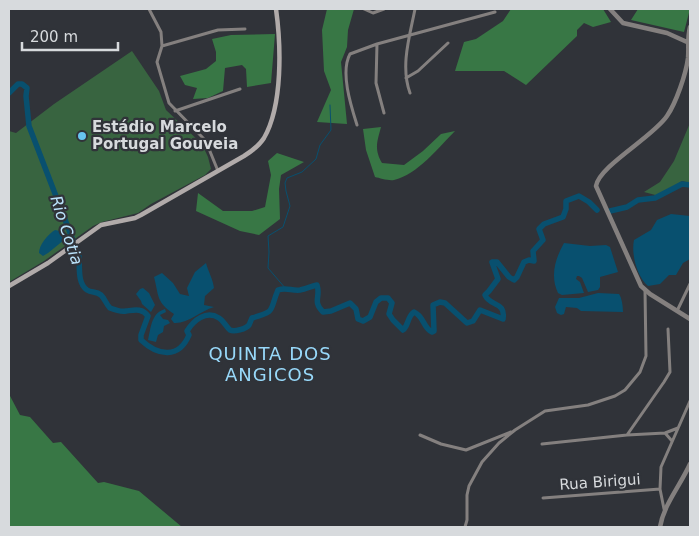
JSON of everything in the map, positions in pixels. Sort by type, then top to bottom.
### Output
[{"type":"main road","points":[[9,286],[48,263],[101,225],[135,218],[253,150],[263,139],[275,102],[280,42],[276,9]]},
{"type":"street","points":[[364,9],[373,12],[384,9]]},
{"type":"street","points":[[410,93],[406,78],[410,36],[416,9]]},
{"type":"street","points":[[610,9],[623,23],[667,33],[687,42]]},
{"type":"street","points":[[151,10],[161,32],[162,46],[158,56],[158,67],[168,103],[204,139],[218,171]]},
{"type":"street","points":[[357,125],[348,93],[347,60],[353,51],[495,12]]},
{"type":"street","points":[[162,46],[218,30],[245,29]]},
{"type":"street","points":[[690,30],[687,42],[688,59],[667,116],[657,128],[606,171],[597,182],[598,192],[638,281],[645,290],[690,319]]},
{"type":"street","points":[[406,78],[418,70],[448,43]]},
{"type":"street","points":[[377,44],[376,83],[384,113]]},
{"type":"street","points":[[175,111],[240,89]]},
{"type":"street","points":[[678,311],[690,284]]},
{"type":"street","points":[[465,527],[468,520],[467,495],[472,480],[489,453],[516,430],[545,411],[588,405],[607,400],[625,390],[640,372],[645,361],[645,290]]},
{"type":"street","points":[[627,434],[670,372],[668,329]]},
{"type":"street","points":[[664,509],[660,489],[660,467],[690,401]]},
{"type":"street","points":[[542,444],[627,434],[665,434],[678,428]]},
{"type":"street","points":[[420,435],[441,444],[466,450],[516,430]]},
{"type":"street","points":[[665,434],[672,441]]},
{"type":"street","points":[[660,527],[664,509],[680,485],[690,464]]},
{"type":"street","name":"Rua Birigui","points":[[543,498],[660,489]]},
{"type":"green space","points":[[327,9],[354,9],[348,30],[347,47],[341,62],[347,124],[317,122],[331,90],[324,71],[322,30]]},
{"type":"green space","points":[[511,9],[603,9],[611,22],[593,27],[584,23],[577,30],[577,36],[526,85],[504,71],[455,71],[464,42],[476,39],[503,21]]},
{"type":"green space","points":[[638,9],[690,9],[684,32],[631,20]]},
{"type":"green space","points":[[275,34],[271,83],[247,87],[246,69],[242,65],[225,68],[223,91],[208,98],[193,99],[197,88],[185,85],[180,76],[206,69],[216,61],[216,52],[212,39],[231,35]]},
{"type":"green space","points":[[132,51],[159,91],[166,110],[202,144],[211,169],[205,175],[138,213],[93,226],[44,261],[9,282],[9,131],[16,133],[54,104]]},
{"type":"green space","points":[[690,123],[690,183],[682,181],[659,196],[644,192],[660,182],[674,161]]},
{"type":"green space","points":[[381,127],[377,145],[382,163],[404,165],[441,134],[455,131],[419,167],[403,177],[389,180],[375,177],[366,150],[363,129]]},
{"type":"green space","points":[[277,153],[304,162],[281,175],[279,189],[280,219],[259,235],[240,231],[196,211],[198,193],[223,211],[252,211],[265,207],[271,175],[268,161]]},
{"type":"green space","points":[[9,394],[20,415],[30,417],[53,443],[61,442],[98,483],[104,482],[139,491],[182,527],[9,527]]},
{"type":"water","points":[[671,214],[690,216],[690,259],[683,263],[676,275],[669,275],[660,284],[648,286],[641,277],[636,265],[633,252],[634,240],[651,230],[657,220]]},
{"type":"water","points":[[55,230],[60,231],[64,240],[43,256],[39,253],[42,243]]},
{"type":"water","points":[[564,243],[590,246],[606,245],[610,247],[618,272],[600,277],[600,287],[598,290],[588,292],[582,278],[577,276],[576,279],[580,282],[584,293],[562,295],[558,293],[554,274],[558,255]]},
{"type":"water","points":[[206,263],[214,288],[205,296],[204,305],[214,307],[179,323],[174,323],[171,319],[174,314],[164,306],[159,298],[154,277],[162,273],[173,283],[180,294],[189,296],[187,288],[195,272]]},
{"type":"water","points":[[143,288],[149,293],[155,305],[151,312],[142,304],[136,294]]},
{"type":"water","points":[[598,293],[619,294],[622,300],[623,312],[581,311],[577,308],[566,307],[564,314],[557,313],[555,307],[559,298],[579,298]]},
{"type":"water","points":[[165,309],[166,312],[160,315],[170,323],[164,326],[163,332],[158,335],[156,342],[148,340],[154,317]]},
{"type":"waterway","name":"Rio Cotia","points":[[9,93],[18,84],[22,84],[27,88],[29,126],[79,256],[80,279],[84,287],[101,295],[110,308],[123,311],[138,310],[146,313],[148,316],[141,340],[161,352],[174,351],[180,348],[189,335],[187,331],[201,317],[214,316],[221,319],[230,330],[240,330],[249,325],[252,318],[269,312],[278,290],[300,290],[317,285],[317,302],[323,312],[331,311],[350,303],[356,309],[358,319],[363,321],[370,317],[376,302],[381,298],[388,298],[392,303],[389,314],[403,330],[414,312],[420,316],[429,330],[434,331],[433,305],[440,302],[445,303],[467,323],[473,321],[480,310],[503,319],[502,309],[487,299],[485,295],[498,279],[492,262],[497,262],[509,277],[514,280],[524,262],[534,261],[533,251],[543,240],[539,229],[544,224],[563,217],[566,201],[579,196],[597,210]]},
{"type":"waterway","points":[[286,289],[268,268],[268,236],[283,227],[290,206],[285,183],[287,178],[302,172],[316,159],[320,145],[331,130],[330,105]]},
{"type":"waterway","name":"Rio Cotia","points":[[610,211],[627,207],[638,200],[655,198],[682,184],[690,185]]},
{"type":"place","name":"Estádio Marcelo Portugal Gouveia","points":[[82,136]]},
{"type":"district","name":"QUINTA DOS ANGICOS","points":[[270,364]]}]
